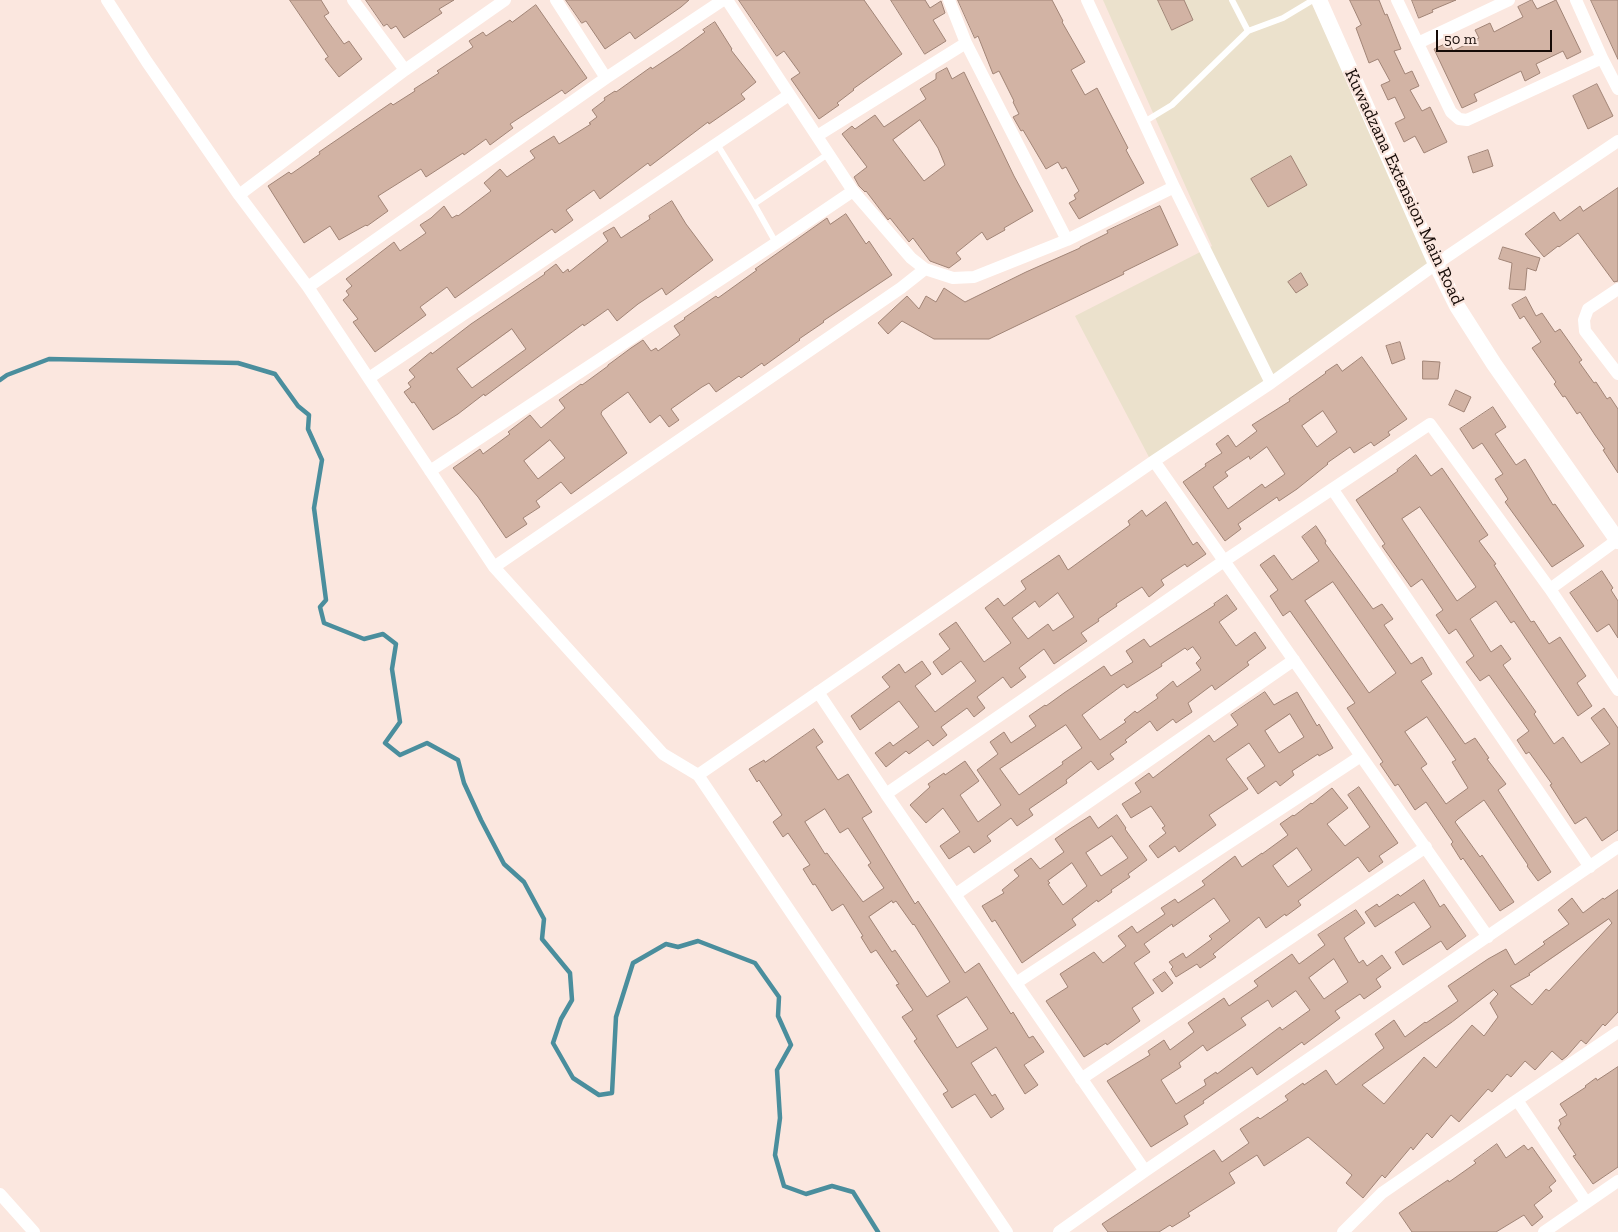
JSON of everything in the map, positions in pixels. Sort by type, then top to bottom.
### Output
[{"type":"street","points":[[107,0],[147,62],[239,195],[308,287],[494,567],[663,754],[698,775],[1007,1232]]},
{"type":"street","points":[[353,0],[405,70]]},
{"type":"street","points":[[239,195],[405,70],[505,0]]},
{"type":"street","points":[[556,0],[606,78]]},
{"type":"street","points":[[308,287],[606,78],[723,0]]},
{"type":"street","points":[[727,0],[853,191],[911,258],[925,269],[953,278],[974,277],[1067,240],[1174,187]]},
{"type":"street","points":[[949,0],[966,43],[1067,240]]},
{"type":"street","points":[[1087,0],[1174,187],[1271,383]]},
{"type":"street","name":"Kuwadzana Extension Main Road","points":[[1319,0],[1436,264],[1457,306],[1494,364],[1618,540]]},
{"type":"street","points":[[1397,0],[1451,112],[1459,119],[1467,120],[1602,58]]},
{"type":"street","points":[[1418,43],[1508,0]]},
{"type":"street","points":[[1576,0],[1618,89]]},
{"type":"street","points":[[817,136],[966,43]]},
{"type":"street","points":[[369,378],[789,95]]},
{"type":"street","points":[[698,775],[1154,461],[1271,383],[1436,264],[1618,141]]},
{"type":"street","points":[[430,471],[853,191]]},
{"type":"street","points":[[494,567],[901,288],[925,269]]},
{"type":"street","points":[[1618,289],[1588,310],[1584,320],[1585,331],[1618,374]]},
{"type":"street","points":[[886,794],[1224,561],[1430,424],[1550,589],[1618,690]]},
{"type":"street","points":[[1154,461],[1488,937]]},
{"type":"street","points":[[1333,490],[1590,867]]},
{"type":"street","points":[[1550,589],[1618,540]]},
{"type":"street","points":[[956,894],[1294,660]]},
{"type":"street","points":[[818,692],[1145,1171]]},
{"type":"street","points":[[1016,983],[1361,756]]},
{"type":"street","points":[[1081,1079],[1426,847]]},
{"type":"street","points":[[1059,1232],[1618,847]]},
{"type":"street","points":[[1343,1232],[1382,1193],[1618,1032]]},
{"type":"street","points":[[1517,1100],[1586,1202]]},
{"type":"street","points":[[1544,1232],[1618,1181]]},
{"type":"street","points":[[0,1194],[34,1232]]},
{"type":"lane","points":[[1232,0],[1248,31]]},
{"type":"lane","points":[[1144,122],[1172,105],[1248,31],[1284,18],[1313,0]]},
{"type":"lane","points":[[717,144],[776,243]]},
{"type":"lane","points":[[754,204],[828,154]]},
{"type":"shaded area","points":[[1103,0],[1310,0],[1434,262],[1151,461],[1075,316],[1212,246]]},
{"type":"building","points":[[290,0],[321,0],[329,13],[324,16],[344,44],[349,41],[362,59],[339,77],[325,59],[328,57]]},
{"type":"building","points":[[366,0],[454,0],[439,9],[442,13],[404,38],[396,26],[391,29],[387,24],[384,26]]},
{"type":"building","points":[[566,0],[689,0],[635,39],[630,32],[605,49],[586,21],[582,23]]},
{"type":"building","points":[[739,0],[864,0],[902,54],[853,89],[837,103],[839,105],[819,119],[791,79],[800,73],[784,51],[777,56]]},
{"type":"building","points":[[891,0],[925,0],[930,8],[941,1],[945,13],[933,20],[946,41],[925,54]]},
{"type":"building","points":[[958,0],[1052,0],[1062,22],[1085,62],[1071,70],[1085,95],[1097,88],[1128,148],[1126,150],[1144,183],[1079,219],[1069,203],[1076,199],[1074,195],[1079,191],[1066,167],[1062,169],[1058,162],[1046,169],[1023,130],[1021,131],[1013,117],[1019,114],[1014,101],[999,71],[993,74],[978,36],[975,38]]},
{"type":"building","points":[[1158,0],[1184,0],[1193,20],[1172,30]]},
{"type":"building","points":[[1350,0],[1379,0],[1385,15],[1387,14],[1401,49],[1394,51],[1405,74],[1412,71],[1419,86],[1410,90],[1422,111],[1430,107],[1447,142],[1424,153],[1415,136],[1404,142],[1395,123],[1405,118],[1395,97],[1388,100],[1381,85],[1390,81],[1378,59],[1369,63],[1356,28],[1361,25]]},
{"type":"building","points":[[1412,0],[1456,0],[1432,10],[1433,12],[1419,18]]},
{"type":"building","points":[[1532,0],[1537,9],[1556,0],[1581,52],[1567,59],[1563,51],[1536,64],[1540,73],[1525,81],[1521,71],[1474,94],[1477,101],[1462,108],[1434,49],[1449,42],[1453,51],[1479,38],[1475,30],[1490,23],[1494,32],[1523,17],[1518,7]]},
{"type":"building","points":[[1591,0],[1618,0],[1618,59]]},
{"type":"building","points":[[536,5],[587,78],[565,94],[562,90],[510,124],[513,128],[490,145],[486,139],[464,155],[463,153],[426,177],[421,169],[378,196],[388,211],[367,226],[339,240],[330,226],[304,243],[268,186],[289,172],[291,174],[320,154],[319,152],[391,103],[393,105],[415,91],[414,89],[439,73],[437,71],[473,47],[469,41],[483,32],[486,36],[510,20],[512,22]]},
{"type":"building","points":[[715,22],[731,50],[756,82],[741,94],[745,99],[709,124],[708,122],[650,166],[648,163],[600,199],[594,190],[566,210],[573,220],[555,233],[552,229],[455,298],[447,287],[420,307],[426,315],[375,352],[353,322],[358,319],[343,300],[349,295],[346,291],[352,286],[346,279],[394,242],[400,251],[426,233],[420,225],[444,206],[452,218],[458,216],[491,191],[484,183],[500,169],[507,177],[535,158],[530,151],[554,136],[559,144],[591,124],[589,123],[597,117],[592,110],[605,100],[604,98],[679,51],[705,32],[703,30]]},
{"type":"building","points":[[947,68],[952,79],[964,72],[1033,211],[987,240],[982,232],[956,253],[961,259],[949,268],[930,261],[913,238],[909,242],[890,218],[888,220],[866,191],[859,186],[854,177],[867,167],[842,134],[852,126],[855,129],[875,115],[884,127],[926,99],[920,89],[936,79],[936,74]],"holes":[[[920,120],[938,148],[945,165],[924,181],[893,140]]]},
{"type":"building","points":[[1597,84],[1613,116],[1588,129],[1573,96]]},
{"type":"building","points":[[1488,150],[1493,166],[1473,173],[1468,157]]},
{"type":"building","points":[[1291,156],[1307,185],[1268,207],[1251,179]]},
{"type":"building","points":[[1618,188],[1618,281],[1614,282],[1578,233],[1544,257],[1525,234],[1554,212],[1560,221],[1580,206],[1583,211]]},
{"type":"building","points":[[672,201],[686,224],[713,260],[666,295],[662,288],[617,321],[608,309],[584,326],[583,324],[485,396],[484,394],[433,430],[414,402],[412,403],[404,392],[411,387],[408,383],[415,377],[409,370],[431,352],[432,354],[471,324],[545,274],[556,264],[563,273],[568,269],[569,272],[608,241],[603,233],[614,227],[621,238],[650,219],[649,216]],"holes":[[[512,329],[526,349],[472,388],[457,369]]]},
{"type":"building","points":[[1160,206],[1178,245],[1123,272],[1124,274],[989,339],[934,339],[902,321],[888,334],[878,323],[907,296],[919,309],[926,296],[936,302],[944,288],[965,302],[1080,248],[1108,233],[1107,231]]},
{"type":"building","points":[[846,214],[866,244],[869,241],[892,275],[823,321],[764,366],[762,363],[716,392],[709,383],[702,387],[671,409],[679,420],[669,427],[660,415],[650,423],[628,392],[602,411],[601,414],[627,453],[571,494],[561,482],[536,501],[540,507],[523,518],[527,524],[506,538],[478,497],[453,468],[480,449],[483,454],[510,434],[508,432],[530,415],[541,428],[565,408],[559,400],[631,348],[643,340],[651,351],[656,348],[658,351],[680,335],[674,326],[684,318],[716,296],[718,298],[827,218],[830,224]],"holes":[[[550,440],[565,458],[538,479],[524,461]]]},
{"type":"building","points":[[1503,247],[1540,258],[1536,271],[1527,268],[1525,290],[1509,289],[1512,263],[1499,259]]},
{"type":"building","points":[[1301,273],[1308,285],[1296,293],[1288,282]]},
{"type":"building","points":[[1526,297],[1536,316],[1542,313],[1555,332],[1560,329],[1582,360],[1579,362],[1594,383],[1596,382],[1607,399],[1610,397],[1618,409],[1618,473],[1603,450],[1605,449],[1580,412],[1577,414],[1565,396],[1563,397],[1554,384],[1556,382],[1532,348],[1541,342],[1524,316],[1520,319],[1512,305]]},
{"type":"building","points":[[1400,342],[1405,359],[1392,364],[1386,346]]},
{"type":"building","points":[[1362,357],[1407,419],[1388,432],[1390,435],[1374,446],[1371,442],[1354,453],[1350,447],[1327,463],[1297,489],[1279,501],[1277,497],[1238,524],[1241,529],[1225,541],[1183,482],[1222,453],[1216,444],[1228,435],[1236,447],[1257,431],[1252,425],[1290,401],[1289,399],[1325,372],[1337,364],[1342,371]],"holes":[[[1323,411],[1337,432],[1317,447],[1302,426]],[[1267,447],[1285,474],[1265,488],[1262,484],[1228,509],[1213,487],[1228,476],[1225,472],[1249,456],[1250,459]]]},
{"type":"building","points":[[1423,361],[1440,362],[1438,379],[1423,379]]},
{"type":"building","points":[[1456,390],[1471,397],[1464,412],[1449,405]]},
{"type":"building","points":[[1493,407],[1506,427],[1495,434],[1516,465],[1525,459],[1553,505],[1555,504],[1584,546],[1552,567],[1505,502],[1508,499],[1495,479],[1503,474],[1482,443],[1473,449],[1460,429]]},
{"type":"building","points":[[1416,455],[1431,476],[1442,468],[1488,535],[1479,541],[1496,564],[1494,565],[1531,622],[1534,621],[1549,644],[1560,637],[1586,676],[1577,683],[1592,706],[1578,716],[1514,621],[1511,623],[1496,601],[1470,619],[1491,652],[1501,645],[1511,659],[1503,665],[1536,712],[1534,714],[1554,744],[1563,737],[1581,763],[1610,744],[1591,718],[1604,708],[1618,728],[1618,830],[1602,841],[1586,817],[1575,824],[1550,785],[1552,784],[1529,752],[1526,754],[1517,740],[1529,731],[1489,675],[1480,681],[1466,662],[1474,656],[1456,629],[1449,634],[1436,615],[1443,610],[1422,579],[1411,587],[1382,546],[1385,544],[1356,500]],"holes":[[[1420,507],[1476,587],[1457,601],[1402,519]]]},
{"type":"building","points":[[1166,502],[1193,545],[1197,542],[1206,554],[1187,567],[1185,564],[1161,580],[1164,585],[1149,597],[1142,587],[1116,604],[1117,606],[1098,619],[1099,621],[1081,633],[1087,641],[1054,664],[1044,649],[1019,668],[1026,677],[1011,688],[1003,677],[977,697],[985,708],[974,717],[967,708],[941,727],[947,735],[933,746],[928,740],[909,754],[906,751],[886,767],[875,753],[890,742],[893,746],[919,727],[899,701],[860,730],[851,716],[890,687],[882,677],[899,664],[905,673],[922,661],[931,674],[915,686],[935,712],[976,681],[961,661],[942,675],[933,662],[950,649],[939,634],[956,622],[984,662],[1011,643],[985,608],[998,598],[1004,606],[1026,589],[1021,581],[1059,555],[1068,570],[1130,525],[1128,521],[1142,510],[1146,516]],"holes":[[[1058,593],[1074,617],[1053,631],[1048,624],[1028,639],[1012,618],[1035,601],[1039,607]]]},
{"type":"building","points":[[1316,526],[1326,541],[1325,543],[1373,609],[1382,604],[1393,619],[1384,625],[1411,664],[1422,657],[1432,674],[1421,681],[1465,744],[1475,738],[1489,758],[1487,759],[1506,784],[1498,790],[1551,872],[1538,881],[1484,800],[1455,822],[1480,857],[1482,855],[1514,902],[1500,911],[1463,858],[1461,860],[1451,844],[1453,842],[1426,802],[1415,810],[1398,784],[1395,786],[1380,764],[1383,762],[1347,708],[1355,703],[1290,611],[1283,616],[1270,596],[1278,590],[1260,565],[1274,555],[1292,580],[1319,561],[1302,537]],"holes":[[[1333,582],[1396,673],[1369,693],[1305,601]],[[1427,717],[1456,760],[1452,762],[1468,788],[1446,804],[1421,768],[1427,764],[1405,732]]]},
{"type":"building","points":[[1602,571],[1613,588],[1611,590],[1618,601],[1618,638],[1609,624],[1597,632],[1570,593]]},
{"type":"building","points":[[1227,595],[1237,609],[1219,622],[1236,646],[1255,632],[1266,648],[1247,662],[1249,665],[1215,690],[1212,685],[1188,703],[1192,712],[1176,723],[1173,719],[1157,731],[1150,721],[1125,740],[1127,742],[1110,754],[1114,759],[1098,770],[1091,761],[1066,780],[1067,783],[1029,809],[1033,815],[1017,826],[1011,818],[987,836],[991,841],[974,853],[969,846],[949,859],[940,846],[960,832],[943,808],[926,823],[910,805],[930,787],[928,784],[965,761],[979,781],[960,795],[978,822],[1001,805],[977,770],[998,754],[990,742],[1004,732],[1011,743],[1036,726],[1029,716],[1045,705],[1104,666],[1111,676],[1133,662],[1126,651],[1144,639],[1150,647]],"holes":[[[1193,647],[1201,658],[1196,663],[1201,670],[1177,687],[1173,681],[1156,695],[1158,698],[1137,713],[1135,711],[1124,720],[1126,722],[1100,740],[1082,715],[1124,684],[1127,688],[1162,666],[1161,664],[1185,648],[1187,650]],[[1066,725],[1082,748],[1019,795],[1000,769]]]},
{"type":"building","points":[[1265,692],[1274,705],[1297,692],[1317,726],[1319,724],[1333,748],[1319,756],[1318,754],[1292,771],[1294,775],[1280,786],[1276,781],[1258,794],[1247,778],[1265,766],[1249,743],[1226,759],[1248,789],[1209,815],[1216,825],[1179,852],[1175,846],[1158,858],[1149,846],[1166,833],[1162,828],[1165,826],[1151,806],[1131,818],[1122,804],[1141,792],[1135,783],[1149,773],[1153,778],[1209,735],[1214,742],[1238,725],[1231,715]],"holes":[[[1290,714],[1304,737],[1279,753],[1265,731]]]},
{"type":"building","points":[[814,729],[823,742],[816,747],[838,780],[848,774],[872,812],[862,818],[915,904],[918,901],[965,973],[979,963],[1011,1014],[1013,1012],[1029,1038],[1033,1036],[1044,1052],[1024,1065],[1038,1085],[1025,1094],[996,1047],[971,1063],[992,1096],[995,1094],[1004,1109],[991,1118],[975,1094],[952,1108],[943,1094],[948,1091],[914,1041],[917,1039],[902,1017],[913,1010],[896,985],[899,984],[876,950],[871,953],[843,904],[832,911],[803,869],[810,865],[788,833],[783,837],[773,822],[782,815],[759,780],[757,782],[749,769],[764,760],[765,762]],"holes":[[[825,809],[840,833],[848,828],[871,863],[868,865],[884,888],[863,902],[827,853],[825,854],[805,822]],[[892,901],[893,903],[896,901],[914,924],[950,982],[927,997],[895,950],[892,952],[869,917]],[[967,997],[988,1029],[957,1048],[937,1016]]]},
{"type":"building","points":[[1359,787],[1398,843],[1379,856],[1383,862],[1369,872],[1358,857],[1298,901],[1301,905],[1286,916],[1285,914],[1266,928],[1259,917],[1213,954],[1216,957],[1200,968],[1197,964],[1176,977],[1171,969],[1173,967],[1169,962],[1183,953],[1186,958],[1212,939],[1209,936],[1230,921],[1214,898],[1173,927],[1172,924],[1144,944],[1150,952],[1134,963],[1154,993],[1132,1008],[1140,1021],[1107,1045],[1106,1043],[1084,1057],[1046,1001],[1068,987],[1060,974],[1094,952],[1103,963],[1126,946],[1118,936],[1132,926],[1137,933],[1165,914],[1161,908],[1175,899],[1178,903],[1205,885],[1202,881],[1235,856],[1242,867],[1262,854],[1288,835],[1280,824],[1312,804],[1332,788],[1348,808],[1327,824],[1345,846],[1370,827],[1348,795]],"holes":[[[1297,848],[1312,870],[1288,887],[1273,866]]]},
{"type":"building","points":[[1117,815],[1147,860],[1128,874],[1130,877],[1111,890],[1112,892],[1098,902],[1097,900],[1072,919],[1076,925],[1022,963],[995,920],[992,922],[982,906],[1004,893],[1002,890],[1019,876],[1014,870],[1031,858],[1040,869],[1064,852],[1055,839],[1068,830],[1090,816],[1098,828]],"holes":[[[1112,836],[1128,858],[1101,876],[1086,853]],[[1072,863],[1087,886],[1063,905],[1048,884],[1050,883],[1048,881]]]},
{"type":"building","points":[[1424,880],[1440,907],[1444,904],[1466,936],[1447,950],[1441,941],[1403,965],[1395,952],[1431,927],[1414,902],[1375,927],[1365,912],[1377,904],[1379,907],[1398,894],[1400,896]]},
{"type":"building","points":[[1618,890],[1618,1012],[1605,1026],[1603,1024],[1586,1044],[1581,1040],[1562,1060],[1552,1051],[1535,1070],[1525,1061],[1511,1077],[1507,1074],[1492,1092],[1488,1089],[1459,1122],[1451,1115],[1432,1138],[1427,1133],[1413,1150],[1411,1147],[1385,1178],[1382,1175],[1363,1198],[1346,1183],[1352,1175],[1308,1137],[1264,1166],[1257,1155],[1229,1173],[1235,1183],[1188,1213],[1190,1216],[1172,1227],[1170,1225],[1159,1232],[1108,1232],[1102,1224],[1214,1150],[1222,1162],[1249,1143],[1240,1129],[1258,1117],[1260,1119],[1288,1100],[1285,1096],[1303,1083],[1304,1085],[1326,1070],[1336,1085],[1384,1048],[1375,1034],[1394,1020],[1405,1037],[1458,1001],[1448,986],[1488,959],[1506,949],[1515,965],[1569,924],[1558,910],[1572,898],[1583,913]],"holes":[[[1609,919],[1612,923],[1549,991],[1546,989],[1532,1005],[1510,986],[1530,975]],[[1494,990],[1498,994],[1490,1003],[1498,1017],[1484,1036],[1472,1025],[1436,1068],[1424,1057],[1384,1104],[1362,1085]]]},
{"type":"building","points":[[1356,910],[1365,923],[1344,938],[1359,963],[1363,960],[1367,966],[1382,955],[1391,968],[1376,979],[1381,987],[1364,999],[1360,994],[1335,1011],[1340,1018],[1304,1045],[1302,1042],[1257,1075],[1252,1067],[1203,1101],[1204,1103],[1184,1116],[1188,1124],[1151,1147],[1107,1081],[1150,1055],[1148,1051],[1164,1040],[1170,1050],[1194,1032],[1188,1023],[1224,998],[1229,1006],[1258,986],[1254,981],[1292,954],[1299,964],[1325,945],[1318,935]],"holes":[[[1334,959],[1348,982],[1324,999],[1309,978]],[[1296,991],[1310,1010],[1282,1030],[1280,1027],[1217,1074],[1216,1072],[1204,1080],[1206,1085],[1176,1104],[1161,1080],[1181,1067],[1179,1063],[1203,1045],[1207,1051],[1246,1025],[1241,1018],[1268,1000],[1272,1007]]]},
{"type":"building","points":[[1165,972],[1173,983],[1162,992],[1153,980]]},
{"type":"building","points":[[1618,1067],[1618,1167],[1593,1184],[1573,1156],[1576,1155],[1558,1128],[1561,1124],[1559,1120],[1567,1115],[1560,1104],[1596,1078],[1597,1080]]},
{"type":"building","points":[[1497,1144],[1506,1158],[1524,1145],[1528,1150],[1532,1147],[1556,1181],[1549,1187],[1552,1191],[1534,1205],[1543,1217],[1532,1226],[1524,1215],[1496,1232],[1412,1232],[1399,1213],[1476,1163],[1474,1161]]},
{"type":"waterway","points":[[0,380],[7,375],[49,359],[238,363],[275,374],[298,406],[309,415],[308,429],[322,460],[314,508],[326,600],[320,607],[324,623],[364,639],[383,634],[396,644],[392,669],[400,722],[385,743],[400,755],[427,743],[458,760],[464,783],[504,864],[524,882],[544,919],[542,939],[570,973],[572,1000],[561,1019],[553,1043],[573,1078],[599,1095],[612,1093],[616,1017],[633,963],[666,944],[678,947],[698,941],[755,963],[779,997],[778,1016],[791,1045],[777,1070],[780,1118],[775,1155],[784,1186],[806,1194],[832,1186],[853,1192],[878,1232]]}]
